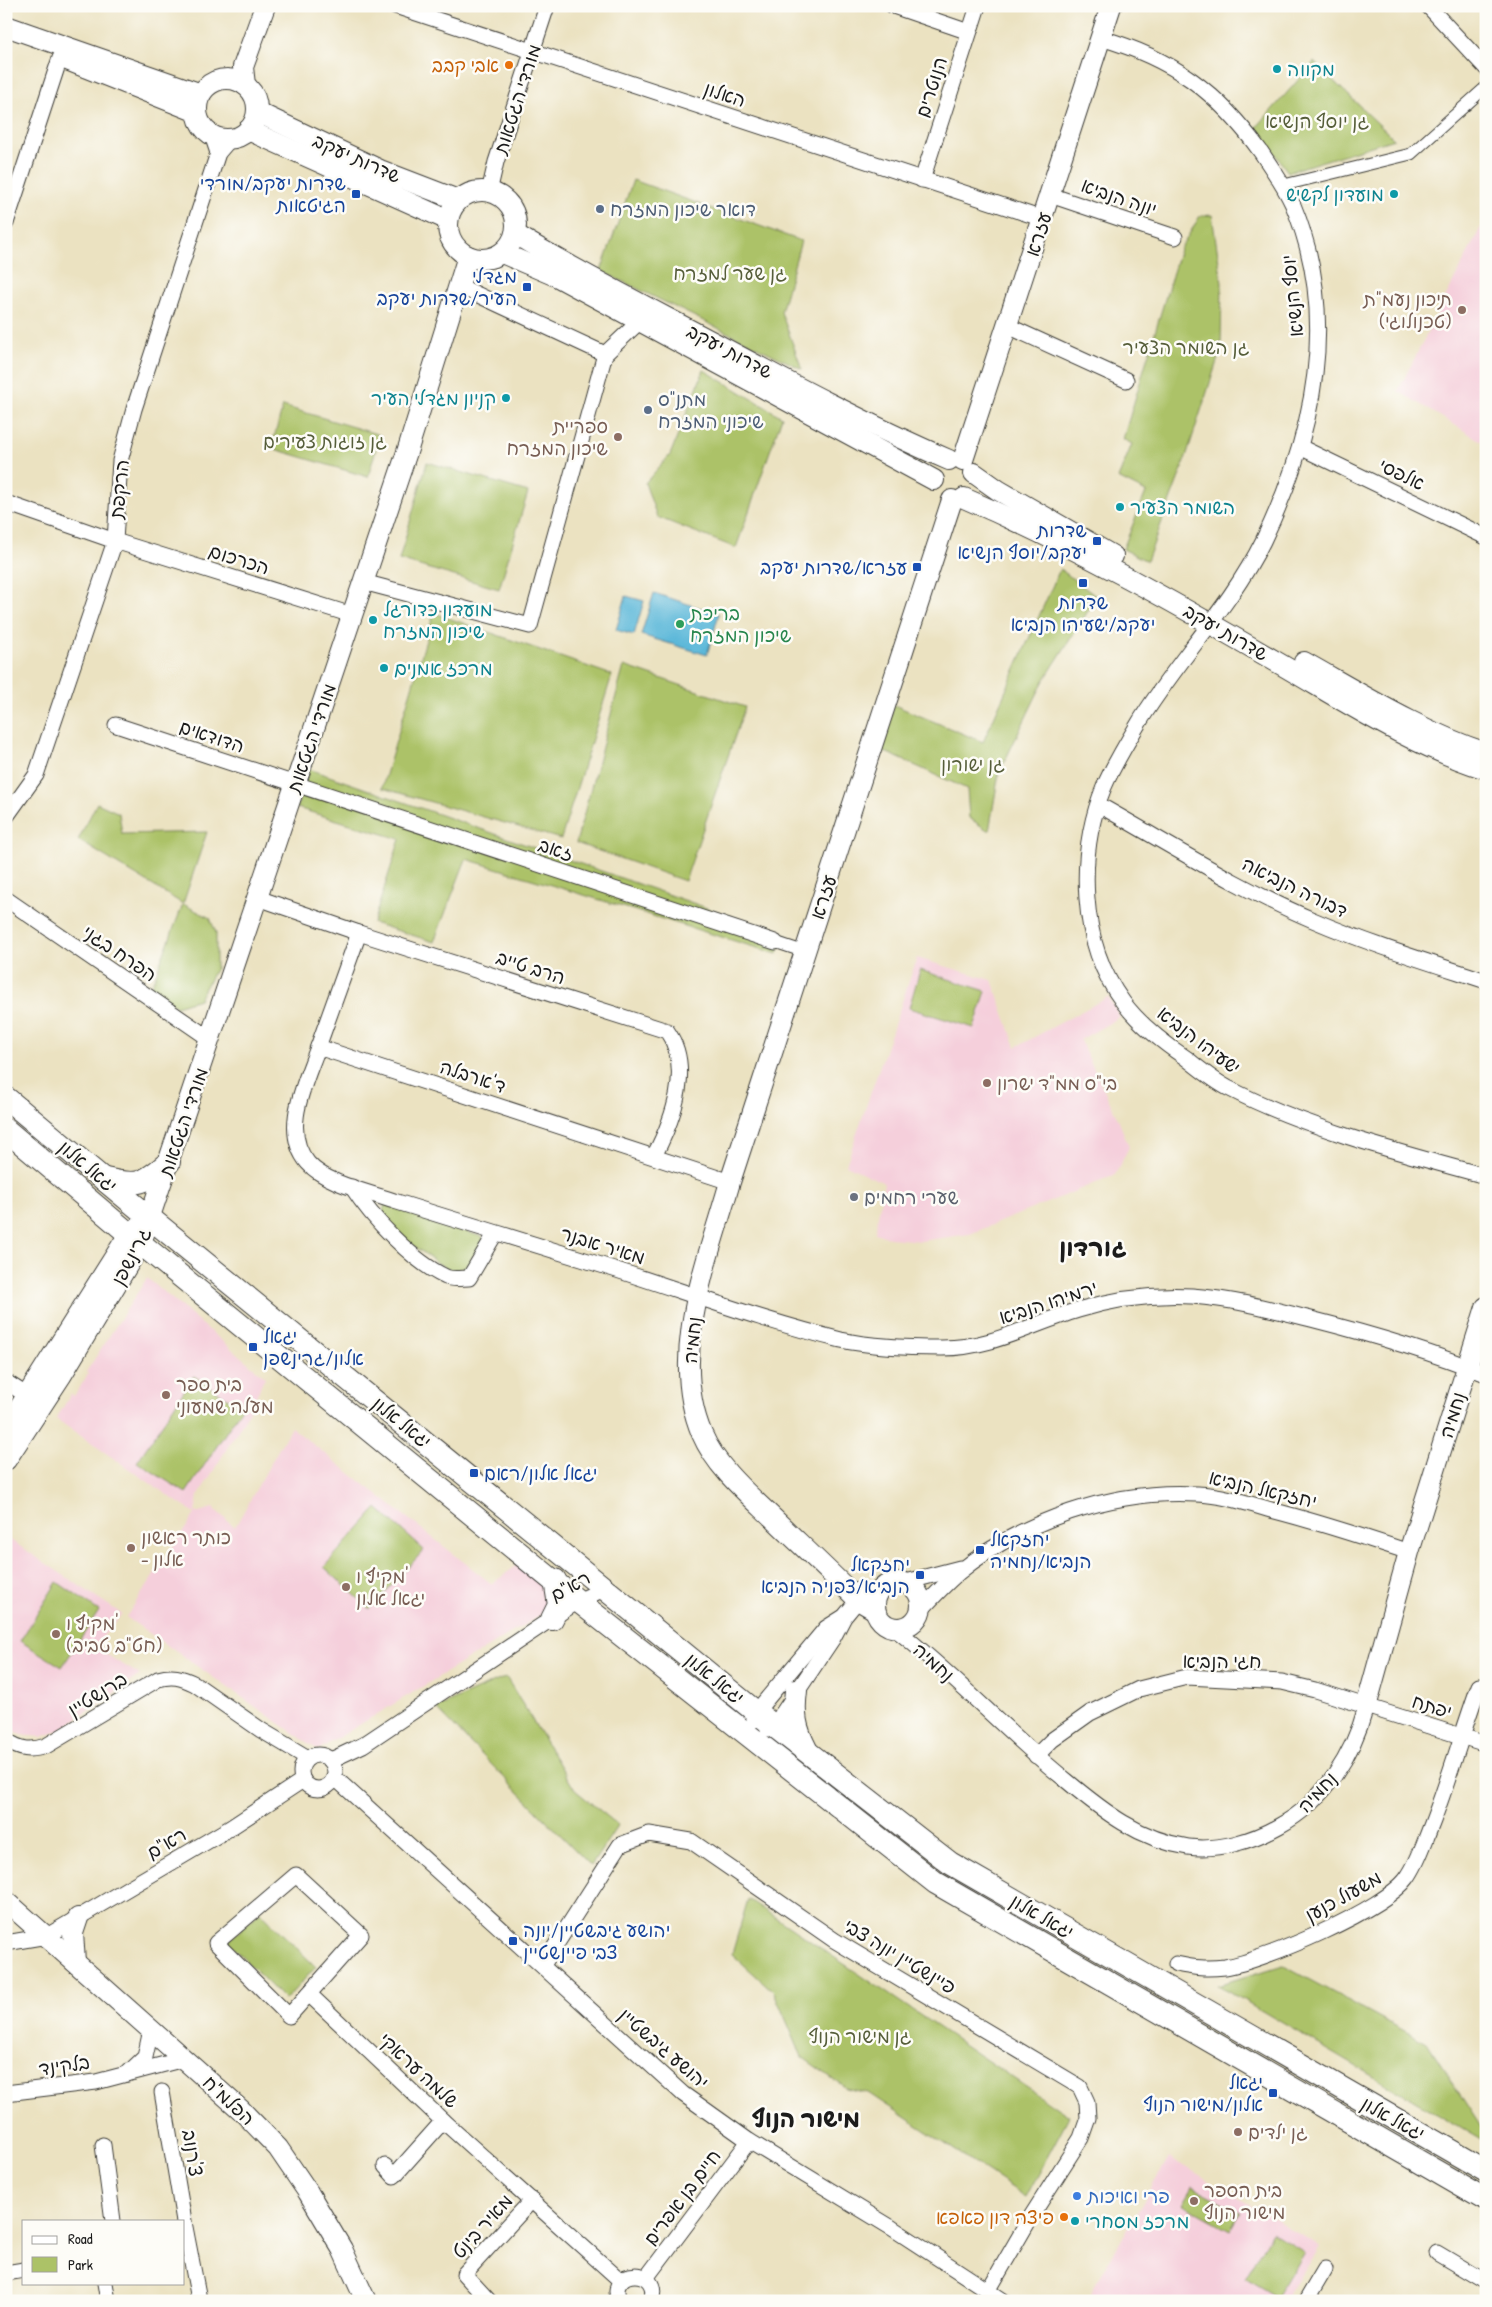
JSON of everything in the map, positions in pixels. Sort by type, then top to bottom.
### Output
[{"type":"main road","name":"יגאל אלון","points":[[6,1098],[150,1218],[756,1712],[950,1863],[1486,2171]]},
{"type":"main road","name":"יגאל אלון","points":[[6,1130],[135,1238],[584,1605],[936,1883],[1486,2200]]},
{"type":"main road","points":[[105,1179],[119,1182],[143,1182],[169,1162]]},
{"type":"main road","points":[[544,1625],[559,1605],[555,1580]]},
{"type":"main road","points":[[796,1691],[794,1706],[796,1727],[808,1752]]},
{"type":"street","points":[[239,77],[265,6]]},
{"type":"street","name":"האלון","points":[[395,6],[1043,219]]},
{"type":"street","name":"מורדי הגטאות","points":[[489,192],[496,162],[547,6]]},
{"type":"street","points":[[893,6],[969,32]]},
{"type":"street","name":"הנוטרים","points":[[922,180],[978,6]]},
{"type":"street","name":"עזרא","points":[[962,464],[966,446],[1008,326],[1111,6]]},
{"type":"street","points":[[1428,6],[1486,68]]},
{"type":"street","points":[[6,26],[199,103]]},
{"type":"street","points":[[6,38],[60,58],[199,103]]},
{"type":"street","name":"יוסף הנשיא","points":[[1101,38],[1138,49],[1179,71],[1204,89],[1244,130],[1284,185],[1303,229],[1307,245],[1317,326],[1314,388],[1300,447],[1280,502],[1262,543],[1214,619]]},
{"type":"street","points":[[6,223],[60,58]]},
{"type":"street","points":[[199,103],[215,82],[239,77]]},
{"type":"street","points":[[199,103],[205,129],[227,139],[254,122],[256,112],[254,97],[239,77]]},
{"type":"street","points":[[1284,185],[1411,154],[1486,88]]},
{"type":"street","name":"שדרות יעקב","points":[[256,112],[380,170],[458,200]]},
{"type":"street","name":"שדרות יעקב","points":[[227,139],[448,220]]},
{"type":"street","name":"הרקפת","points":[[6,817],[36,774],[114,541],[120,461],[134,409],[227,139]]},
{"type":"street","points":[[478,191],[489,192],[499,196],[511,208],[516,223],[515,234],[510,244],[502,253],[486,259],[468,256],[452,242],[448,231],[448,220],[458,200],[467,194],[478,191]]},
{"type":"street","name":"יונה הנביא","points":[[1050,195],[1175,237]]},
{"type":"street","name":"שדרות יעקב","points":[[515,234],[559,261],[779,377],[914,445],[962,464],[1006,495],[1214,619],[1404,736],[1463,762],[1486,769]]},
{"type":"street","name":"שדרות יעקב","points":[[502,253],[558,277],[795,407],[934,480]]},
{"type":"street","name":"מורדי הגטאות","points":[[150,1218],[407,452],[468,256]]},
{"type":"street","points":[[459,286],[605,354]]},
{"type":"street","points":[[363,582],[530,626],[605,354],[640,321]]},
{"type":"street","points":[[1008,326],[1126,380]]},
{"type":"street","name":"אלפסי","points":[[1300,447],[1486,537]]},
{"type":"street","points":[[962,464],[972,490],[958,499],[941,495],[934,480],[938,467],[962,464]]},
{"type":"street","name":"עזרא","points":[[698,1296],[730,1182],[805,952],[958,499]]},
{"type":"street","name":"שדרות יעקב","points":[[958,499],[1124,575],[1412,721],[1466,746],[1486,753]]},
{"type":"street","name":"הכרכום","points":[[6,503],[114,541],[352,615]]},
{"type":"street","name":"ישעיהו הנביא","points":[[1214,619],[1139,723],[1104,787],[1098,804],[1089,845],[1085,885],[1090,926],[1101,961],[1121,1000],[1153,1035],[1225,1086],[1270,1108],[1395,1151],[1486,1176]]},
{"type":"street","name":"הדודאים","points":[[116,725],[296,784]]},
{"type":"street","name":"זאב","points":[[296,784],[805,952]]},
{"type":"street","name":"דבורה הנביאה","points":[[1098,804],[1213,869],[1312,920],[1486,981]]},
{"type":"street","name":"הרב טייב","points":[[258,898],[359,933],[667,1031],[675,1043],[680,1058],[679,1082],[664,1137],[654,1156]]},
{"type":"street","name":"הפרח בגני","points":[[6,899],[210,1039]]},
{"type":"street","points":[[318,1048],[359,933]]},
{"type":"street","name":"ד'ארבלה","points":[[318,1048],[730,1182]]},
{"type":"street","name":"מאיר אבנר","points":[[318,1048],[296,1112],[298,1143],[302,1155],[310,1165],[327,1176],[352,1187],[495,1234],[698,1296]]},
{"type":"street","points":[[352,1187],[365,1207],[392,1236],[428,1266],[448,1278],[469,1278],[495,1234]]},
{"type":"street","name":"גרינשפן","points":[[6,1460],[35,1400],[135,1238],[150,1218]]},
{"type":"street","name":"ירמיהו הנביא","points":[[698,1296],[841,1340],[866,1344],[945,1348],[971,1345],[1013,1335],[1078,1310],[1132,1298],[1187,1296],[1232,1299],[1358,1331],[1477,1370]]},
{"type":"street","name":"נחמיה","points":[[698,1296],[691,1331],[689,1376],[692,1398],[702,1436],[732,1478],[858,1600],[876,1610]]},
{"type":"street","name":"נחמיה","points":[[894,1628],[920,1648],[1036,1756],[1107,1814],[1126,1826],[1172,1844],[1189,1847],[1218,1847],[1264,1834],[1286,1822],[1318,1796],[1349,1754],[1360,1728],[1410,1552],[1477,1370],[1486,1307]]},
{"type":"street","points":[[6,1382],[35,1400]]},
{"type":"street","name":"גרינשפן","points":[[6,1429],[35,1400]]},
{"type":"street","name":"יחזקאל הנביא","points":[[920,1611],[942,1587],[996,1546],[1055,1516],[1113,1500],[1168,1494],[1198,1494],[1228,1498],[1308,1520],[1410,1552]]},
{"type":"street","name":"יחזקאל הנביא","points":[[774,1726],[833,1638],[844,1617],[858,1600],[893,1585],[969,1566]]},
{"type":"street","points":[[893,1585],[915,1590],[919,1596],[920,1611],[913,1622],[907,1626],[894,1628],[882,1622],[876,1610],[876,1598],[893,1585]]},
{"type":"street","name":"רא\"ם","points":[[331,1760],[363,1745],[544,1625],[584,1605],[606,1588]]},
{"type":"street","name":"יחזקאל הנביא","points":[[750,1737],[756,1712],[826,1628],[844,1617]]},
{"type":"street","name":"ברנשטיין","points":[[6,1740],[16,1746],[32,1750],[46,1746],[74,1731],[158,1679],[169,1676],[183,1678],[195,1684],[262,1730],[308,1758]]},
{"type":"street","name":"חגי הנביא","points":[[1036,1756],[1052,1740],[1090,1713],[1139,1689],[1187,1677],[1282,1682],[1315,1690],[1366,1707]]},
{"type":"street","name":"משעול כנען","points":[[1176,1964],[1198,1969],[1226,1966],[1266,1956],[1337,1925],[1392,1893],[1407,1878],[1423,1847],[1446,1789],[1461,1735],[1479,1686]]},
{"type":"street","name":"יפתח","points":[[1366,1707],[1486,1744]]},
{"type":"street","points":[[750,1737],[774,1726]]},
{"type":"street","points":[[317,1755],[331,1760],[335,1771],[334,1777],[327,1786],[316,1789],[306,1785],[303,1780],[302,1766],[308,1758],[317,1755]]},
{"type":"street","name":"יהושע גיבשטיין","points":[[334,1777],[543,1964],[683,2094],[749,2140],[892,2228],[1004,2301]]},
{"type":"street","name":"רא\"ם","points":[[47,1936],[230,1828],[303,1780]]},
{"type":"street","name":"פיינשטיין יונה צבי","points":[[543,1964],[620,1845],[649,1834],[691,1841],[834,1940],[1080,2087],[1087,2102],[1088,2118],[1081,2138],[988,2291]]},
{"type":"street","points":[[296,1875],[362,1935],[309,1994],[290,2016],[216,1942],[296,1875]]},
{"type":"street","name":"הפלמ\"ח","points":[[7,1905],[47,1936],[240,2109],[278,2148],[308,2192],[342,2249],[366,2301]]},
{"type":"street","points":[[75,1962],[73,1932],[78,1918]]},
{"type":"street","points":[[6,1943],[47,1936]]},
{"type":"street","name":"שלמה עראקי","points":[[309,1994],[444,2121],[621,2281]]},
{"type":"street","points":[[126,2075],[145,2057],[151,2030]]},
{"type":"street","name":"בלקינד","points":[[6,2093],[96,2082],[184,2059]]},
{"type":"street","name":"צ'רנוב","points":[[162,2092],[184,2220]]},
{"type":"street","points":[[385,2166],[394,2176],[444,2121]]},
{"type":"street","name":"חיים בן אפרים","points":[[646,2278],[749,2140]]},
{"type":"street","points":[[104,2145],[112,2220]]},
{"type":"street","name":"מאיר בינט","points":[[489,2301],[464,2274],[532,2200]]},
{"type":"street","name":"צ'רנוב","points":[[185,2234],[186,2247],[198,2294]]},
{"type":"street","points":[[1437,2253],[1486,2282]]},
{"type":"street","points":[[1306,2301],[1325,2269]]},
{"type":"street","points":[[6,2273],[22,2270]]},
{"type":"street","points":[[619,2301],[617,2291],[621,2281],[625,2277],[636,2274],[646,2278],[652,2288],[652,2300]]},
{"type":"street","points":[[105,2284],[108,2301]]},
{"type":"shaded area","name":"תיכון נעמ\"ת (טכנולוגי)","points":[[1481,227],[1486,230],[1486,444],[1398,391]]},
{"type":"shaded area","name":"בי\"ס ממ\"ד ישרון","points":[[917,958],[992,980],[1016,1047],[1108,997],[1120,1017],[1080,1040],[1118,1119],[1129,1147],[1115,1175],[970,1234],[921,1241],[890,1238],[875,1233],[884,1183],[846,1165]]},
{"type":"shaded area","name":"מקיף ו' יגאל אלון","points":[[147,1278],[265,1377],[248,1414],[198,1496],[195,1513],[213,1508],[235,1527],[291,1427],[492,1584],[517,1565],[549,1589],[547,1611],[318,1750],[126,1617],[195,1514],[56,1419],[71,1394],[74,1396],[80,1387],[88,1374],[86,1372]]},
{"type":"shaded area","name":"מקיף ו' (חט\"ב טביב)","points":[[6,1537],[122,1614],[94,1647],[140,1675],[59,1731],[41,1737],[22,1735],[6,1727]]},
{"type":"shaded area","name":"בית הספר מישור הנוף","points":[[1169,2157],[1320,2246],[1284,2301],[1086,2301]]},
{"type":"green space","name":"גן יוסף הנשיא","points":[[1314,62],[1394,139],[1288,172],[1256,128]]},
{"type":"green space","name":"גן שער למזרח","points":[[633,180],[801,241],[781,312],[802,369],[601,271]]},
{"type":"green space","name":"גן השומר הצעיר","points":[[1212,215],[1222,283],[1221,349],[1182,469],[1147,561],[1123,549],[1146,492],[1118,478],[1132,444],[1123,439],[1180,249],[1200,216]]},
{"type":"green space","points":[[704,370],[782,417],[736,548],[657,517],[645,483],[670,455]]},
{"type":"green space","name":"גן זוגות צעירים","points":[[283,406],[380,435],[368,477],[271,448]]},
{"type":"green space","points":[[427,462],[528,492],[499,589],[399,560]]},
{"type":"green space","name":"גן ישורון","points":[[1060,569],[1097,597],[1043,682],[999,773],[989,831],[969,818],[967,789],[881,750],[894,705],[983,742]]},
{"type":"green space","points":[[434,613],[612,675],[561,839],[382,788]]},
{"type":"green space","points":[[624,666],[745,707],[685,881],[576,843]]},
{"type":"green space","points":[[309,769],[787,936],[777,954],[466,859],[434,942],[373,923],[400,839],[297,808]]},
{"type":"green space","points":[[97,803],[119,813],[122,834],[207,832],[183,904],[78,840]]},
{"type":"green space","points":[[183,904],[210,918],[216,933],[216,968],[199,999],[176,1006],[151,987]]},
{"type":"green space","points":[[920,970],[986,991],[974,1028],[909,1008]]},
{"type":"green space","points":[[385,1204],[485,1238],[468,1268],[451,1272],[415,1247],[381,1219]]},
{"type":"green space","points":[[194,1376],[242,1408],[186,1493],[137,1462]]},
{"type":"green space","points":[[377,1508],[424,1550],[370,1609],[324,1567]]},
{"type":"green space","points":[[57,1582],[99,1611],[62,1667],[20,1641]]},
{"type":"green space","points":[[506,1677],[575,1790],[618,1825],[591,1866],[436,1708]]},
{"type":"green space","name":"גן מישור הנוף","points":[[748,1899],[1069,2116],[1026,2197],[868,2093],[846,2088],[802,2057],[774,1992],[732,1954]]},
{"type":"green space","points":[[260,1912],[316,1967],[285,2000],[227,1942]]},
{"type":"green space","points":[[1282,1965],[1427,2043],[1486,2135],[1486,2143],[1218,1985]]},
{"type":"green space","points":[[1193,2187],[1240,2212],[1230,2230],[1183,2204]]},
{"type":"green space","points":[[1272,2232],[1304,2252],[1277,2297],[1245,2278]]},
{"type":"water","name":"בריכת שיכון המזרח","points":[[654,593],[719,614],[707,655],[641,635]]},
{"type":"water","points":[[626,596],[644,601],[634,635],[616,630]]},
{"type":"place","name":"אבי קבב","points":[[509,65]]},
{"type":"place","name":"מקווה","points":[[1277,69]]},
{"type":"place","name":"שדרות יעקב/מורדי הגיטאות","points":[[356,194]]},
{"type":"place","name":"מועדון לקשיש","points":[[1394,194]]},
{"type":"place","name":"דואר שיכון המזרח","points":[[600,209]]},
{"type":"place","name":"מגדלי העיר/שדרות יעקב","points":[[527,287]]},
{"type":"place","name":"תיכון נעמ\"ת (טכנולוגי)","points":[[1462,310]]},
{"type":"place","name":"קניון מגדלי העיר","points":[[506,398]]},
{"type":"place","name":"מתנ\"ס שיכוני המזרח","points":[[648,410]]},
{"type":"place","name":"ספריית שיכון המזרח","points":[[618,437]]},
{"type":"place","name":"השומר הצעיר","points":[[1120,507]]},
{"type":"place","name":"שדרות יעקב/יוסף הנשיא","points":[[1097,541]]},
{"type":"place","name":"עזרא/שדרות יעקב","points":[[917,567]]},
{"type":"place","name":"שדרות יעקב/ישעיהו הנביא","points":[[1083,583]]},
{"type":"place","name":"מועדון כדורגל שיכון המזרח","points":[[373,620]]},
{"type":"place","name":"בריכת שיכון המזרח","points":[[680,624]]},
{"type":"place","name":"מרכז אמנים","points":[[384,668]]},
{"type":"place","name":"בי\"ס ממ\"ד ישרון","points":[[987,1083]]},
{"type":"place","name":"שערי רחמים","points":[[854,1197]]},
{"type":"place","name":"יגאל אלון/גרינשפן","points":[[253,1347]]},
{"type":"place","name":"בית ספר מעלה שמעוני","points":[[166,1395]]},
{"type":"place","name":"יגאל אלון/ראם","points":[[474,1473]]},
{"type":"place","name":"כותר ראשון - אלון","points":[[131,1548]]},
{"type":"place","name":"יחזקאל הנביא/נחמיה","points":[[980,1550]]},
{"type":"place","name":"יחזקאל הנביא/צפניה הנביא","points":[[920,1575]]},
{"type":"place","name":"מקיף ו' יגאל אלון","points":[[346,1587]]},
{"type":"place","name":"מקיף ו' (חט\"ב טביב)","points":[[56,1634]]},
{"type":"place","name":"יהושע גיבשטיין/יונה צבי פיינשטיין","points":[[513,1941]]},
{"type":"place","name":"יגאל אלון/מישור הנוף","points":[[1273,2093]]},
{"type":"place","name":"גן ילדים","points":[[1238,2132]]},
{"type":"place","name":"פרי ואיכות","points":[[1077,2196]]},
{"type":"place","name":"בית הספר מישור הנוף","points":[[1194,2201]]},
{"type":"place","name":"פיצה דון פאפא","points":[[1064,2217]]},
{"type":"place","name":"מרכז מסחרי","points":[[1075,2221]]},
{"type":"district","name":"גורדון","points":[[1093,1247]]},
{"type":"district","name":"מישור הנוף","points":[[806,2118]]}]
